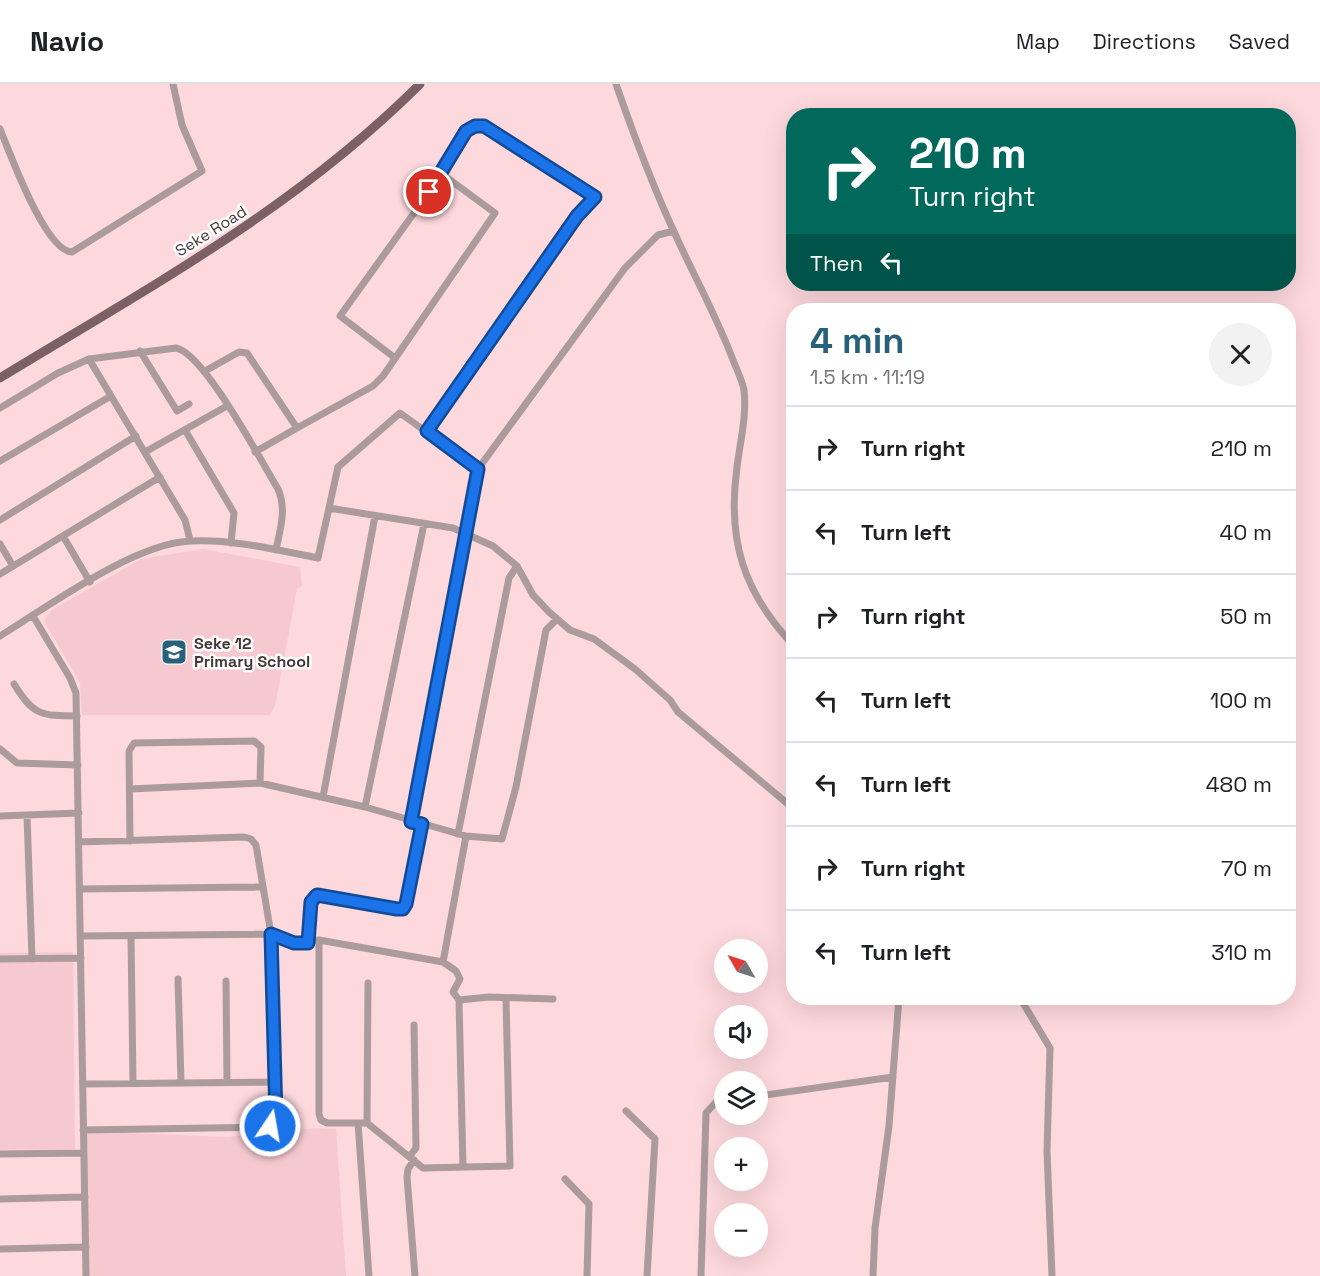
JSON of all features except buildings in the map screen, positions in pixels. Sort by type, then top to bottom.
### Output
[{"type":"main road","name":"Seke Road","points":[[0,378],[273,209],[385,118],[420,84]]},
{"type":"street","points":[[0,129],[39,216],[56,246],[72,252],[202,171],[182,125],[173,84]]},
{"type":"street","points":[[616,84],[639,153],[720,325],[743,387],[745,406],[734,507],[735,544],[740,561],[766,612],[786,636]]},
{"type":"street","points":[[395,358],[340,316],[442,174],[466,131],[475,126],[484,126],[595,197],[577,216],[427,431]]},
{"type":"street","points":[[255,452],[373,386],[395,358],[495,213],[442,174]]},
{"type":"street","points":[[411,822],[478,469],[625,268],[658,236],[674,231]]},
{"type":"street","points":[[0,408],[58,373],[89,359],[140,351],[182,349],[205,371],[283,500],[276,550]]},
{"type":"street","points":[[140,351],[177,411],[189,404]]},
{"type":"street","points":[[205,371],[239,352],[248,353],[297,428]]},
{"type":"street","points":[[89,359],[185,520],[190,540]]},
{"type":"street","points":[[0,461],[111,396]]},
{"type":"street","points":[[145,452],[227,406]]},
{"type":"street","points":[[0,635],[136,556],[190,540],[231,543],[318,558],[338,466],[400,413],[478,469]]},
{"type":"street","points":[[185,430],[234,513],[231,543]]},
{"type":"street","points":[[0,520],[136,436]]},
{"type":"street","points":[[0,574],[160,477]]},
{"type":"street","points":[[330,508],[466,532],[493,546],[517,566],[533,595],[557,619],[570,630],[594,639],[635,669],[670,700],[678,712],[786,802]]},
{"type":"street","points":[[323,797],[375,516]]},
{"type":"street","points":[[365,807],[424,524]]},
{"type":"street","points":[[63,536],[90,582]]},
{"type":"street","points":[[0,544],[13,566]]},
{"type":"street","points":[[443,962],[462,835],[509,578],[517,566]]},
{"type":"street","points":[[33,616],[74,685],[77,716],[86,1276]]},
{"type":"street","points":[[130,789],[260,783],[365,807],[462,835],[502,839],[516,787],[546,630],[557,619]]},
{"type":"street","points":[[14,684],[29,705],[43,715],[77,716]]},
{"type":"street","points":[[130,841],[129,751],[132,744],[138,742],[254,741],[261,747],[260,783]]},
{"type":"street","points":[[0,749],[17,763],[78,765]]},
{"type":"street","points":[[0,816],[79,813]]},
{"type":"street","points":[[27,815],[32,959]]},
{"type":"street","points":[[308,943],[311,902],[317,895],[403,909],[422,824]]},
{"type":"street","points":[[79,842],[248,838],[255,845],[271,934],[276,1117],[270,1126],[83,1130]]},
{"type":"street","points":[[80,889],[263,887]]},
{"type":"street","points":[[81,936],[271,934],[294,943],[319,940],[443,962],[456,971],[459,979],[453,992],[459,1000],[463,1167]]},
{"type":"street","points":[[131,936],[133,1083]]},
{"type":"street","points":[[319,940],[319,1114],[321,1120],[327,1124],[367,1123],[423,1167],[510,1166],[506,999]]},
{"type":"street","points":[[0,959],[81,958]]},
{"type":"street","points":[[178,979],[181,1082]]},
{"type":"street","points":[[226,981],[227,1081]]},
{"type":"street","points":[[367,1123],[368,983]]},
{"type":"street","points":[[459,1000],[489,997],[553,999]]},
{"type":"street","points":[[873,1276],[875,1228],[893,1077],[898,1005]]},
{"type":"street","points":[[1024,1005],[1050,1048],[1047,1151],[1052,1276]]},
{"type":"street","points":[[414,1025],[416,1148],[407,1177],[415,1276]]},
{"type":"street","points":[[768,1095],[893,1077]]},
{"type":"street","points":[[82,1084],[275,1082]]},
{"type":"street","points":[[701,1276],[706,1113],[714,1104]]},
{"type":"street","points":[[626,1111],[655,1139],[647,1276]]},
{"type":"street","points":[[358,1123],[369,1276]]},
{"type":"street","points":[[0,1154],[84,1152]]},
{"type":"street","points":[[565,1179],[589,1204],[587,1276]]},
{"type":"street","points":[[0,1199],[85,1197]]},
{"type":"street","points":[[0,1249],[86,1247]]},
{"type":"shaded area","name":"Seke 12 Primary School","points":[[203,549],[300,567],[302,586],[297,589],[275,706],[270,715],[82,715],[80,683],[44,621],[52,610],[141,559]]},
{"type":"shaded area","points":[[73,952],[75,1149],[0,1150],[0,953]]},
{"type":"shaded area","points":[[315,1128],[336,1129],[346,1276],[85,1276],[81,1131],[227,1137]]},
{"type":"place","name":"Seke 12 Primary School","points":[[174,652]]},
{"type":"route","points":[[270,1126],[276,1117],[271,934],[294,943],[308,943],[311,902],[317,895],[323,894],[397,909],[403,909],[406,904],[422,824],[411,822],[478,469],[427,431],[577,216],[595,197],[484,126],[475,126],[466,131],[429,192]]}]
